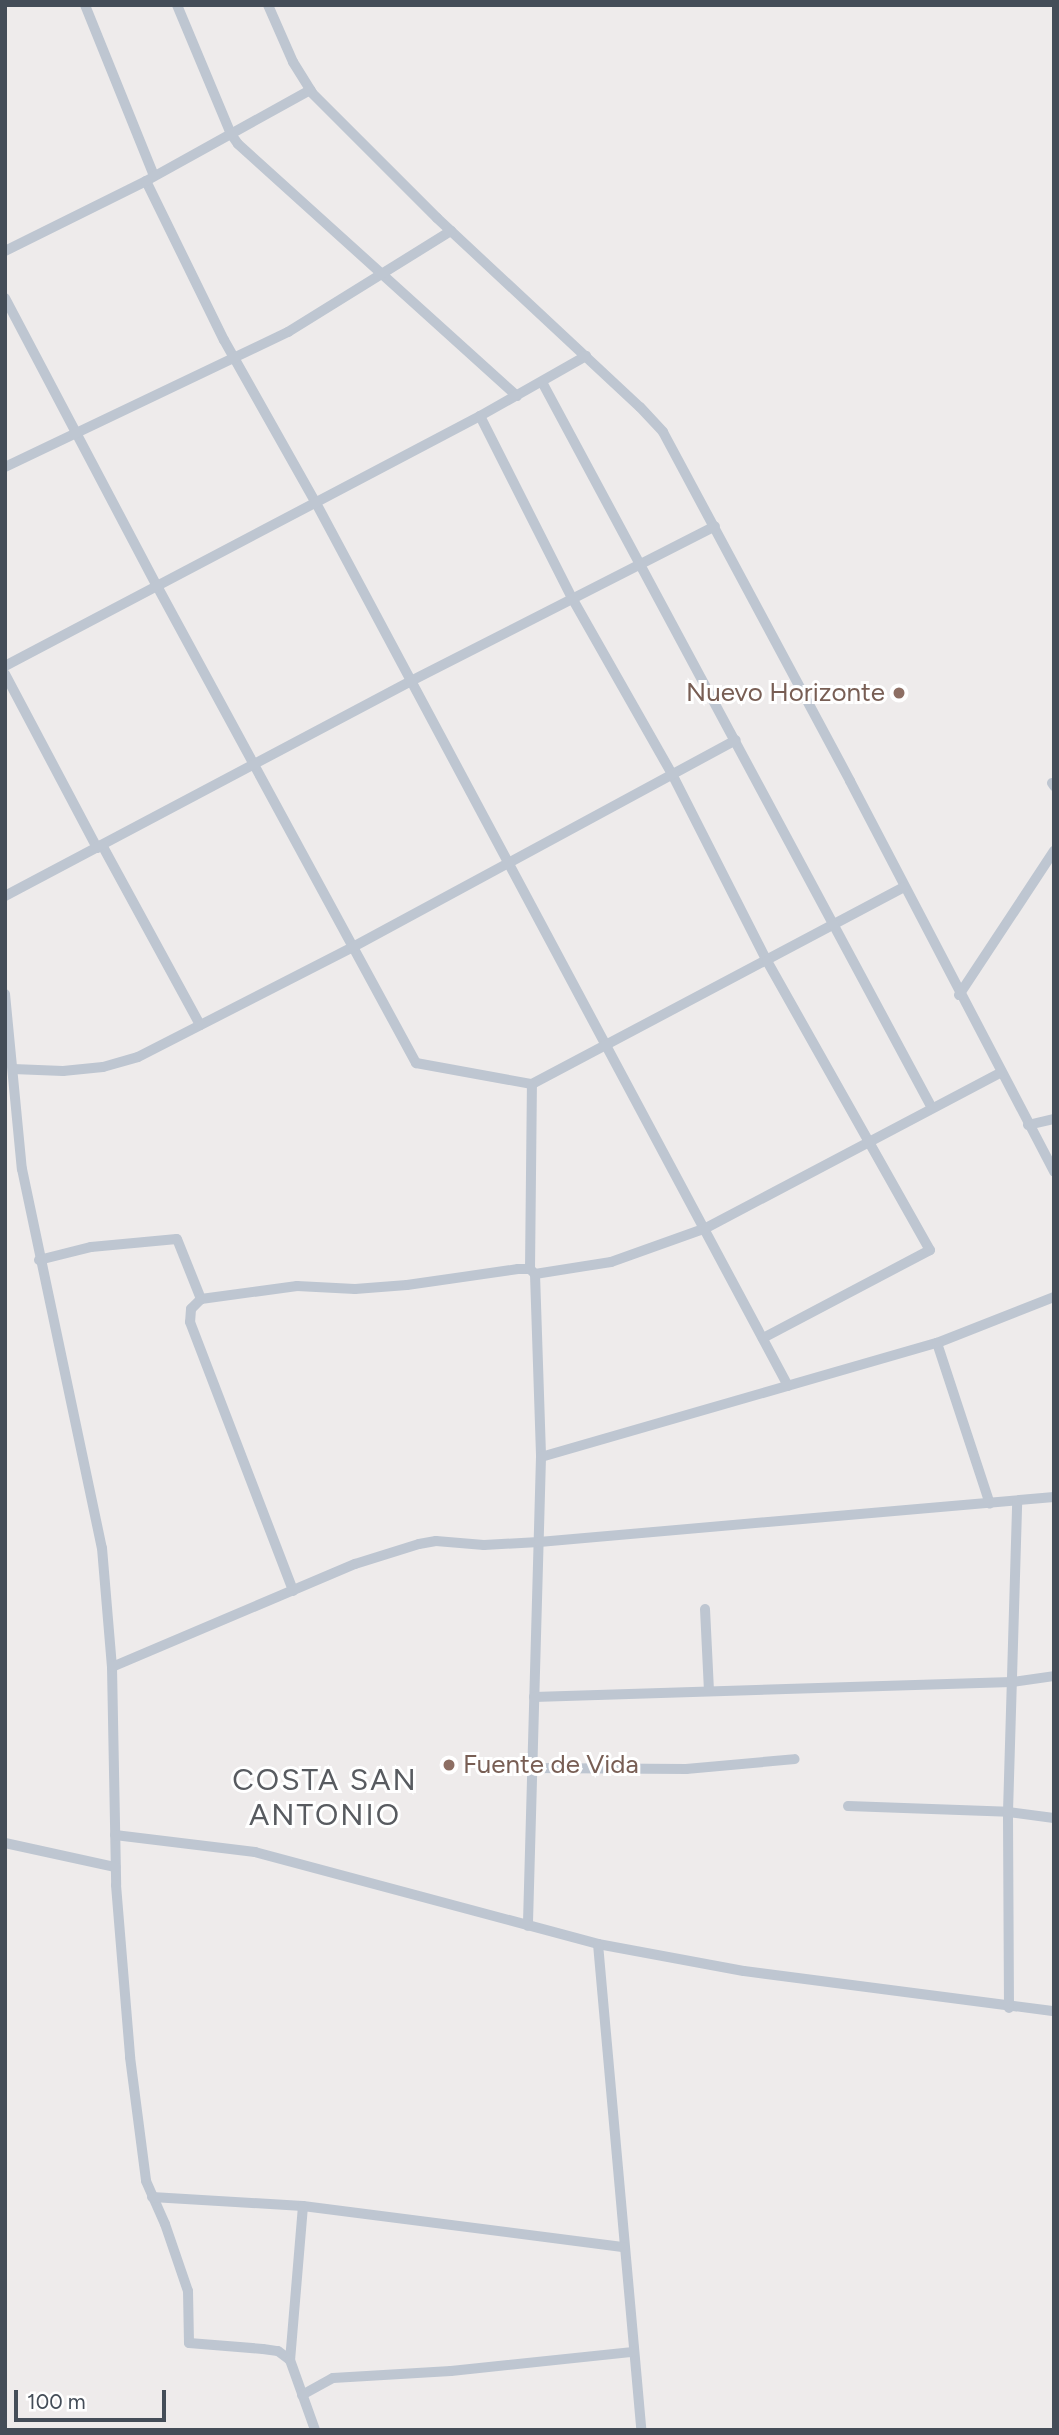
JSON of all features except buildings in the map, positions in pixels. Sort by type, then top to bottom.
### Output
[{"type":"street","points":[[85,5],[150,178],[235,356],[706,1227],[788,1386]]},
{"type":"street","points":[[177,5],[231,135],[517,396]]},
{"type":"street","points":[[268,5],[293,62],[310,90],[451,231],[586,356],[663,432],[1054,1172]]},
{"type":"street","points":[[5,251],[150,178],[310,90]]},
{"type":"street","points":[[5,467],[77,435],[288,332],[451,231]]},
{"type":"street","points":[[5,298],[157,586],[416,1063],[532,1084],[904,887]]},
{"type":"street","points":[[5,666],[480,416],[586,356]]},
{"type":"street","points":[[542,382],[932,1108]]},
{"type":"street","points":[[480,416],[572,598],[672,774],[767,961],[867,1143],[930,1250],[763,1338]]},
{"type":"street","points":[[5,896],[411,681],[715,526]]},
{"type":"street","points":[[5,674],[200,1025]]},
{"type":"street","points":[[13,1069],[63,1071],[103,1067],[138,1057],[353,947],[736,740]]},
{"type":"street","points":[[960,995],[1054,851]]},
{"type":"street","points":[[5,994],[22,1169],[39,1261],[102,1548],[112,1667],[115,1867],[130,2057],[146,2181],[165,2224],[188,2291],[189,2343],[278,2351],[290,2360]]},
{"type":"street","points":[[293,1591],[190,1322],[191,1309],[201,1299],[297,1286],[355,1289],[407,1285],[611,1262],[706,1227],[1000,1073]]},
{"type":"street","points":[[528,1926],[541,1458],[532,1271],[532,1084]]},
{"type":"street","points":[[1028,1125],[1054,1119]]},
{"type":"street","points":[[39,1261],[91,1247],[177,1240],[201,1299]]},
{"type":"street","points":[[541,1458],[937,1343],[1054,1297]]},
{"type":"street","points":[[937,1343],[990,1504]]},
{"type":"street","points":[[112,1667],[355,1564],[419,1544],[436,1541],[484,1545],[539,1542],[1054,1497]]},
{"type":"street","points":[[1009,2008],[1008,1812],[1017,1502]]},
{"type":"street","points":[[705,1609],[709,1691]]},
{"type":"street","points":[[534,1698],[1012,1682],[1054,1676]]},
{"type":"street","points":[[532,1768],[686,1769],[795,1759]]},
{"type":"street","points":[[848,1806],[1008,1812],[1054,1818]]},
{"type":"street","points":[[115,1835],[255,1852],[598,1944],[744,1971],[838,1982],[1009,2008],[1054,2011]]},
{"type":"street","points":[[5,1843],[115,1867]]},
{"type":"street","points":[[598,1944],[641,2430]]},
{"type":"street","points":[[152,2197],[210,2198],[303,2206],[624,2247]]},
{"type":"street","points":[[303,2206],[290,2360],[315,2430]]},
{"type":"street","points":[[302,2395],[333,2378],[451,2371],[633,2352]]},
{"type":"place","name":"Nuevo Horizonte","points":[[899,693]]},
{"type":"place","name":"Fuente de Vida","points":[[449,1765]]},
{"type":"district","name":"COSTA SAN ANTONIO","points":[[325,1797]]}]
